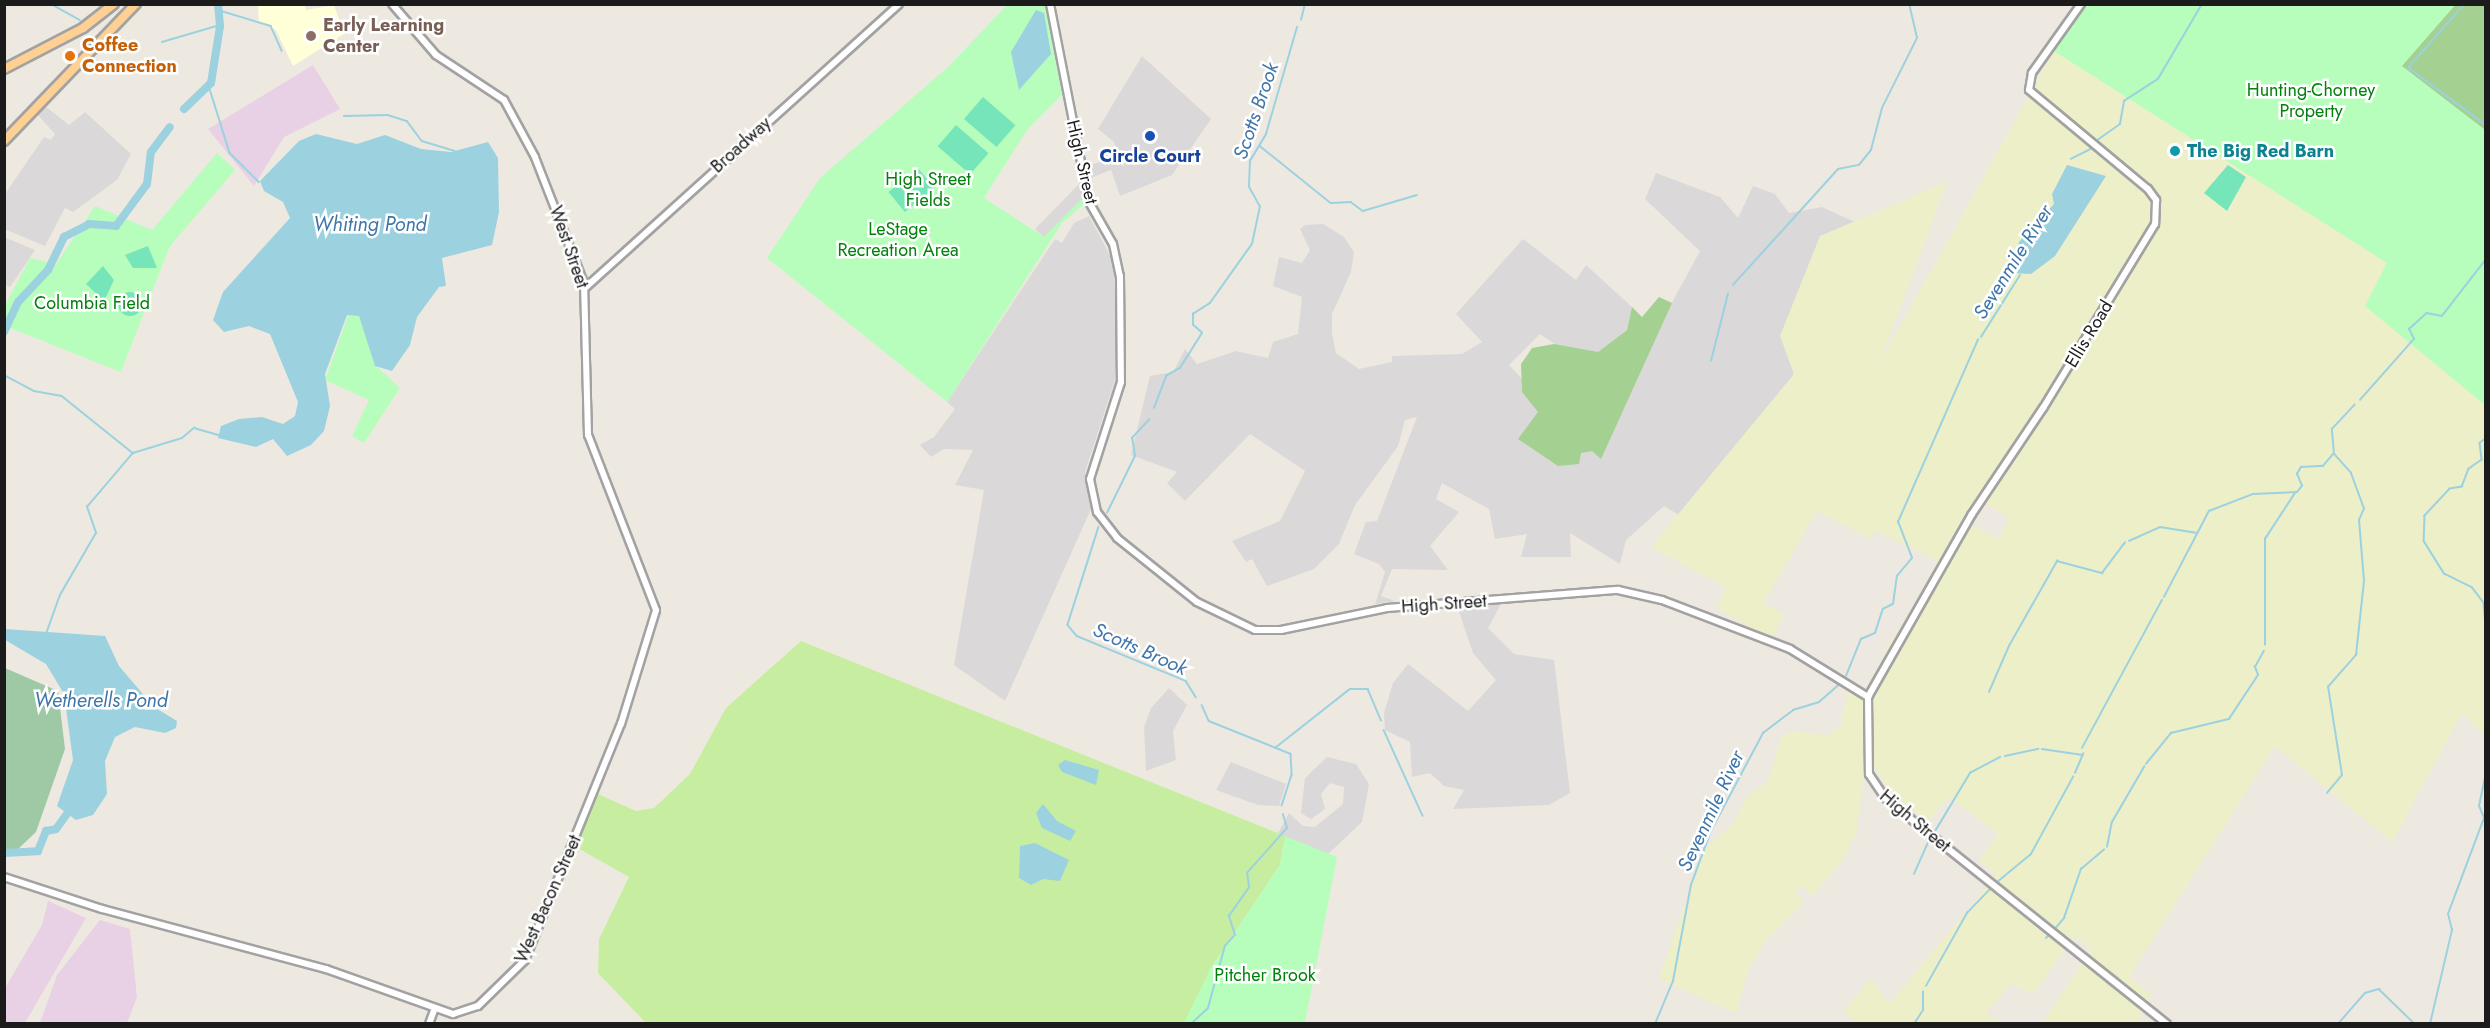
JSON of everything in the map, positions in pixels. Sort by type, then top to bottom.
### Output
[{"type":"main road","points":[[4,69],[75,33],[114,4]]},
{"type":"main road","points":[[4,141],[136,4]]},
{"type":"street","name":"West Street","points":[[392,4],[436,55],[483,81],[516,115],[585,288],[588,435],[644,581]]},
{"type":"street","name":"Broadway","points":[[585,288],[899,4]]},
{"type":"street","name":"High Street","points":[[1050,4],[1089,202],[1113,244],[1120,276],[1122,375],[1091,470],[1092,496],[1106,526],[1131,550],[1222,618],[1262,631],[1387,608],[1467,604],[1569,590],[1633,592],[1790,649],[1868,697],[1869,774],[1875,788],[2166,1023]]},
{"type":"street","name":"Ellis Road","points":[[1868,697],[1976,507],[2043,408],[2155,224],[2156,200],[2148,189],[2057,119],[2028,88],[2032,73],[2080,4]]},
{"type":"street","name":"West Bacon Street","points":[[4,877],[105,910],[326,969],[434,1010],[469,1012],[525,960],[597,787],[656,621],[644,581]]},
{"type":"street","points":[[429,1023],[434,1010]]},
{"type":"shaded area","name":"Early Learning Center","points":[[258,5],[305,5],[306,10],[334,5],[344,34],[293,66],[276,30],[259,21]]},
{"type":"shaded area","points":[[2054,51],[2387,263],[2365,306],[2485,405],[2485,736],[2462,713],[2392,842],[2275,746],[2129,977],[2152,995],[2136,1024],[2043,1023],[2091,949],[2075,936],[2033,994],[2012,984],[1985,1013],[2002,1023],[1857,1023],[1844,1011],[1871,978],[1889,1004],[1997,875],[1979,861],[1998,834],[1949,797],[1928,821],[1888,790],[1866,750],[1857,831],[1843,860],[1812,896],[1803,885],[1795,891],[1804,903],[1767,939],[1749,968],[1736,1013],[1659,979],[1704,849],[1732,825],[1748,796],[1769,780],[1782,736],[1795,731],[1826,735],[1840,727],[1847,696],[1841,680],[1868,689],[1888,646],[1929,585],[1936,560],[1875,530],[1870,538],[1817,511],[1763,603],[1784,615],[1771,639],[1717,608],[1726,587],[1651,547],[1794,374],[1780,336],[1820,236],[1947,182],[1880,362]],"holes":[[[1976,497],[2009,518],[1999,539],[1966,522]]]},
{"type":"shaded area","name":"Circle Court","points":[[1142,56],[1211,119],[1172,175],[1120,196],[1111,170],[1088,179],[1086,166],[1119,157],[1114,142],[1098,129]]},
{"type":"shaded area","points":[[313,65],[340,109],[284,137],[254,186],[208,129]]},
{"type":"shaded area","points":[[45,106],[69,125],[85,112],[131,154],[117,180],[73,212],[65,208],[45,246],[4,229],[5,194],[44,137],[51,140],[55,134],[37,114]]},
{"type":"shaded area","points":[[1656,173],[1720,197],[1738,218],[1753,186],[1775,194],[1789,213],[1822,207],[1868,228],[1791,327],[1794,397],[1687,520],[1664,506],[1626,540],[1620,564],[1570,533],[1571,557],[1521,557],[1527,534],[1495,539],[1489,509],[1442,483],[1436,499],[1459,512],[1430,546],[1448,570],[1392,569],[1381,596],[1395,601],[1375,604],[1385,572],[1379,564],[1354,554],[1366,522],[1377,521],[1417,417],[1405,420],[1398,446],[1355,505],[1339,544],[1314,569],[1267,586],[1252,559],[1246,562],[1232,541],[1280,521],[1305,471],[1250,434],[1185,501],[1167,483],[1177,472],[1131,455],[1150,376],[1173,372],[1185,349],[1197,364],[1236,351],[1268,358],[1273,342],[1298,334],[1302,297],[1273,286],[1279,257],[1302,263],[1310,250],[1300,229],[1305,225],[1323,224],[1344,237],[1354,252],[1351,272],[1332,314],[1332,333],[1336,353],[1359,369],[1392,362],[1392,356],[1462,354],[1482,342],[1456,314],[1523,239],[1576,280],[1586,265],[1632,307],[1627,330],[1598,352],[1562,349],[1540,334],[1509,365],[1534,391],[1656,332],[1700,251],[1645,199]]},
{"type":"shaded area","points":[[1080,183],[1083,198],[1044,238],[1035,229]]},
{"type":"shaded area","points":[[1089,216],[1113,261],[1118,315],[1115,380],[1085,472],[1091,509],[1005,701],[954,665],[984,490],[955,485],[973,450],[944,449],[931,457],[920,445],[934,437],[955,409],[947,402],[1055,239],[1062,243],[1074,223]]},
{"type":"shaded area","points":[[4,237],[35,250],[10,287],[5,285]]},
{"type":"shaded area","points":[[1502,602],[1488,628],[1514,654],[1554,660],[1570,793],[1549,805],[1453,809],[1464,790],[1444,786],[1430,773],[1412,777],[1410,742],[1385,730],[1384,713],[1393,683],[1408,664],[1468,711],[1496,680],[1473,653],[1458,609]]},
{"type":"shaded area","points":[[5,668],[58,691],[65,749],[36,832],[17,850],[5,849]]},
{"type":"shaded area","points":[[1169,688],[1187,705],[1173,731],[1176,760],[1146,771],[1144,727],[1151,708]]},
{"type":"shaded area","points":[[1327,757],[1356,764],[1369,784],[1362,822],[1327,855],[1277,835],[1289,813],[1303,826],[1315,827],[1343,804],[1344,787],[1330,783],[1321,794],[1325,809],[1311,819],[1301,813],[1305,778]]},
{"type":"shaded area","points":[[1231,762],[1286,784],[1279,806],[1258,805],[1216,790]]},
{"type":"shaded area","points":[[48,901],[86,918],[25,1023],[5,1023],[5,988],[42,925]]},
{"type":"shaded area","points":[[100,920],[130,929],[137,997],[127,1023],[40,1023],[57,975]]},
{"type":"green space","name":"Hunting-Chorney Property","points":[[2087,4],[2455,5],[2402,66],[2485,130],[2485,405],[2365,306],[2387,263],[2054,51]]},
{"type":"green space","name":"LeStage Recreation Area","points":[[1007,5],[1045,5],[1062,95],[1027,130],[984,198],[1044,237],[1083,198],[1084,204],[1062,223],[947,402],[767,258],[820,178],[948,67]]},
{"type":"green space","points":[[2455,5],[2485,5],[2485,130],[2401,66]]},
{"type":"green space","points":[[983,97],[1015,125],[996,147],[964,119]]},
{"type":"green space","points":[[956,125],[988,153],[970,174],[938,146]]},
{"type":"green space","name":"Columbia Field","points":[[217,153],[235,170],[170,246],[121,372],[5,326],[4,307],[30,258],[56,264],[95,206],[152,230]]},
{"type":"green space","points":[[2228,165],[2246,177],[2227,211],[2204,193]]},
{"type":"green space","name":"High Street Fields","points":[[918,168],[934,188],[905,212],[888,192]]},
{"type":"green space","points":[[148,246],[157,268],[133,268],[125,255]]},
{"type":"green space","points":[[103,266],[114,280],[104,301],[86,284]]},
{"type":"green space","points":[[130,292],[139,295],[142,304],[139,313],[130,316],[121,313],[118,304],[121,295]]},
{"type":"green space","points":[[1659,297],[1672,303],[1601,459],[1592,451],[1581,453],[1579,464],[1558,466],[1518,439],[1538,412],[1522,392],[1521,364],[1532,348],[1554,344],[1598,352],[1627,330],[1632,307],[1642,317]]},
{"type":"green space","points":[[349,313],[357,313],[365,327],[374,364],[400,388],[364,443],[352,436],[369,400],[325,380]]},
{"type":"green space","points":[[801,641],[1285,836],[1280,865],[1211,968],[1184,1024],[646,1023],[598,973],[599,939],[629,877],[576,847],[598,794],[636,811],[654,808],[690,774],[726,708]]},
{"type":"green space","name":"Pitcher Brook","points":[[1285,836],[1337,857],[1305,1023],[1184,1023],[1211,968],[1280,865]]},
{"type":"water","points":[[1036,10],[1044,13],[1051,54],[1019,90],[1011,52]]},
{"type":"water","name":"Whiting Pond","points":[[316,134],[357,144],[385,135],[421,149],[451,152],[488,142],[498,158],[499,212],[492,245],[442,258],[446,286],[439,287],[417,317],[410,345],[392,371],[375,366],[359,316],[347,315],[325,374],[330,406],[324,431],[311,445],[287,456],[273,439],[256,447],[218,438],[221,426],[239,419],[262,417],[283,424],[295,416],[298,402],[270,334],[249,326],[224,332],[213,320],[223,292],[290,218],[283,202],[264,191],[260,181],[299,141]]},
{"type":"water","points":[[2067,165],[2106,176],[2055,256],[2031,274],[2012,273],[2019,242],[2054,204],[2052,194]]},
{"type":"water","name":"Wetherells Pond","points":[[5,629],[105,636],[119,666],[154,707],[177,721],[176,728],[165,733],[135,727],[115,737],[105,761],[107,794],[93,815],[76,820],[57,806],[73,760],[64,694],[46,664],[5,640]]},
{"type":"water","points":[[1065,760],[1099,770],[1096,785],[1062,772],[1058,765]]},
{"type":"water","points":[[1043,804],[1057,821],[1076,831],[1070,841],[1042,828],[1036,813]]},
{"type":"water","points":[[1035,843],[1069,860],[1060,881],[1043,879],[1031,885],[1019,878],[1020,846]]},
{"type":"waterway","points":[[51,4],[80,20]]},
{"type":"waterway","points":[[184,109],[211,83],[220,26],[218,4]]},
{"type":"waterway","name":"Scotts Brook","points":[[1301,20],[1305,4]]},
{"type":"waterway","points":[[1733,285],[1838,169],[1859,165],[1871,150],[1882,108],[1917,38],[1909,4]]},
{"type":"waterway","name":"Sevenmile River","points":[[2096,141],[2120,124],[2124,101],[2158,79],[2202,4]]},
{"type":"waterway","points":[[2465,4],[2409,68],[2486,125]]},
{"type":"waterway","points":[[218,10],[271,26],[282,51]]},
{"type":"waterway","points":[[162,42],[220,25]]},
{"type":"waterway","name":"Scotts Brook","points":[[1154,408],[1166,376],[1180,368],[1202,333],[1193,325],[1193,314],[1210,303],[1252,244],[1260,207],[1249,187],[1250,161],[1266,134],[1297,27]]},
{"type":"waterway","points":[[209,86],[230,153],[259,182]]},
{"type":"waterway","points":[[344,116],[388,115],[407,121],[422,141],[454,151]]},
{"type":"waterway","points":[[4,332],[18,302],[48,270],[64,237],[89,224],[116,226],[147,184],[151,152],[170,127]]},
{"type":"waterway","points":[[1260,146],[1331,203],[1351,202],[1363,211],[1417,195]]},
{"type":"waterway","name":"Sevenmile River","points":[[2071,159],[2091,149]]},
{"type":"waterway","points":[[2360,400],[2414,339],[2409,329],[2427,313],[2442,316],[2486,259]]},
{"type":"waterway","name":"Sevenmile River","points":[[1981,337],[2020,275]]},
{"type":"waterway","points":[[1711,361],[1728,294]]},
{"type":"waterway","name":"Sevenmile River","points":[[1846,676],[1861,639],[1875,633],[1883,609],[1893,604],[1897,576],[1912,558],[1898,522],[1978,340]]},
{"type":"waterway","points":[[2486,367],[2486,386]]},
{"type":"waterway","points":[[4,375],[34,391],[62,396],[133,453]]},
{"type":"waterway","points":[[2327,793],[2342,775],[2328,687],[2356,655],[2364,581],[2359,520],[2364,509],[2351,473],[2334,454],[2332,429],[2354,405]]},
{"type":"waterway","name":"Scotts Brook","points":[[1107,513],[1135,456],[1132,438],[1149,420]]},
{"type":"waterway","points":[[46,634],[60,595],[96,533],[87,507],[133,453],[182,438],[194,428],[218,435]]},
{"type":"waterway","points":[[2486,439],[2480,443],[2482,460],[2469,469],[2462,487],[2450,489],[2425,516],[2424,541],[2445,574],[2472,587],[2484,603],[2486,626]]},
{"type":"waterway","points":[[2164,597],[2209,511],[2253,494],[2297,492],[2302,486],[2297,474],[2301,467],[2323,466],[2333,454]]},
{"type":"waterway","points":[[2265,645],[2265,539],[2295,493]]},
{"type":"waterway","name":"Scotts Brook","points":[[1099,527],[1068,625],[1077,636],[1186,681],[1196,697]]},
{"type":"waterway","points":[[2129,541],[2160,527],[2196,533]]},
{"type":"waterway","points":[[1989,692],[2009,646],[2057,561],[2102,573],[2125,543]]},
{"type":"waterway","points":[[2082,748],[2162,600]]},
{"type":"waterway","points":[[2146,764],[2171,733],[2229,719],[2258,675],[2255,667],[2264,651]]},
{"type":"waterway","name":"Sevenmile River","points":[[1655,1024],[1673,981],[1691,885],[1711,831],[1763,733],[1793,710],[1819,702],[1840,684]]},
{"type":"waterway","points":[[1275,748],[1350,689],[1368,689],[1381,720]]},
{"type":"waterway","points":[[2486,697],[2486,725]]},
{"type":"waterway","name":"Scotts Brook","points":[[1202,705],[1209,721],[1291,754],[1292,775],[1282,805]]},
{"type":"waterway","points":[[1384,730],[1423,816]]},
{"type":"waterway","points":[[2005,756],[2038,749]]},
{"type":"waterway","points":[[2042,749],[2083,755]]},
{"type":"waterway","points":[[2075,773],[2083,754]]},
{"type":"waterway","points":[[1934,833],[1970,773],[2000,757]]},
{"type":"waterway","points":[[2107,847],[2112,822],[2144,767]]},
{"type":"waterway","points":[[2430,1024],[2452,930],[2448,914],[2484,818],[2479,806],[2486,772]]},
{"type":"waterway","points":[[1996,883],[2031,854],[2073,777]]},
{"type":"waterway","points":[[4,853],[38,851],[46,831],[56,829],[71,808]]},
{"type":"waterway","name":"Scotts Brook","points":[[1191,1024],[1208,1008],[1225,946],[1235,935],[1229,916],[1249,887],[1247,873],[1287,828],[1283,815]]},
{"type":"waterway","points":[[1914,874],[1928,843]]},
{"type":"waterway","points":[[2054,930],[2064,918],[2081,869],[2104,850]]},
{"type":"waterway","points":[[1926,986],[1967,913],[1990,889]]},
{"type":"waterway","points":[[2338,1024],[2365,993],[2379,989],[2415,1024]]},
{"type":"waterway","points":[[1914,1024],[1923,1010],[1923,992]]},
{"type":"place","name":"Early Learning Center","points":[[311,36]]},
{"type":"place","name":"Coffee Connection","points":[[70,56]]},
{"type":"place","name":"Circle Court","points":[[1150,136]]},
{"type":"place","name":"The Big Red Barn","points":[[2175,151]]}]
